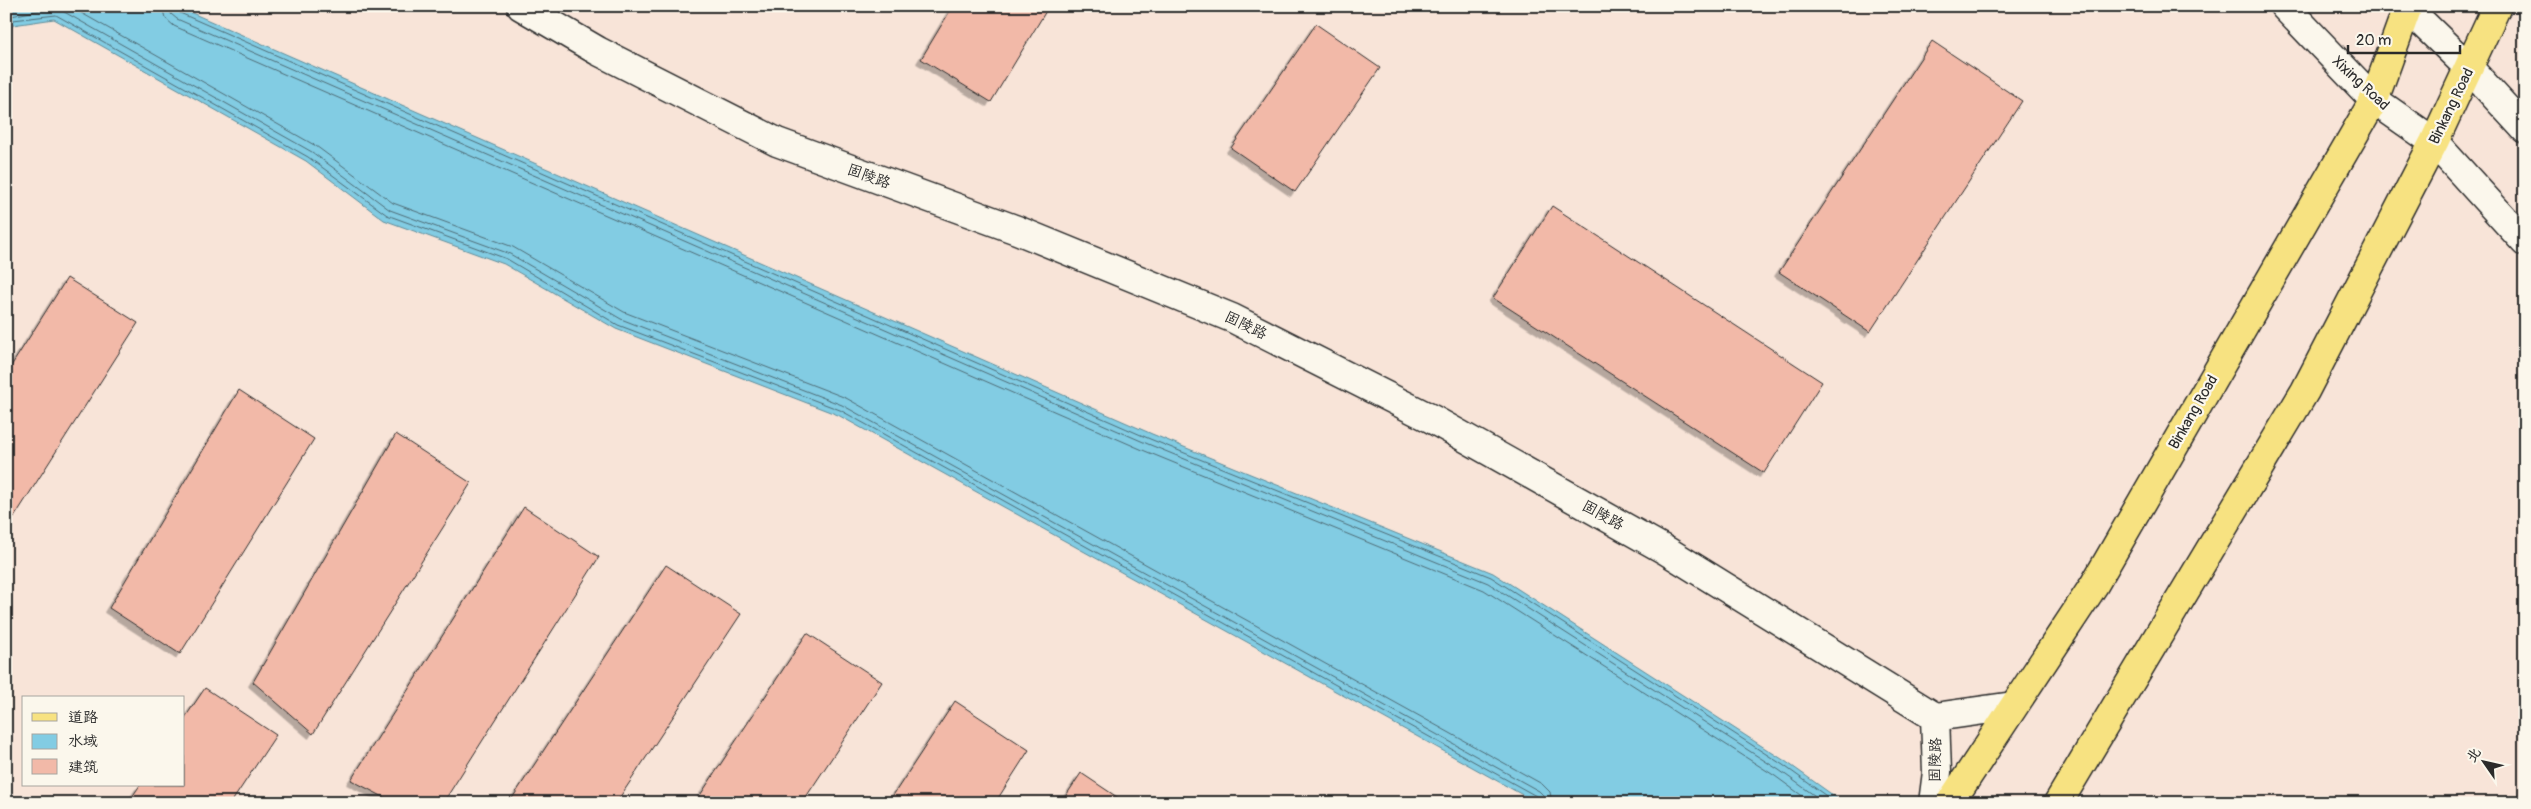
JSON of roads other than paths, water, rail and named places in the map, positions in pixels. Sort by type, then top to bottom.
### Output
[{"type":"main road","name":"Binkang Road","points":[[2058,803],[2305,391],[2434,142],[2470,69],[2497,6]]},
{"type":"main road","name":"Binkang Road","points":[[1950,803],[2094,585],[2374,100],[2407,7]]},
{"type":"street","name":"固陵路","points":[[521,6],[598,52],[777,142],[1016,230],[1232,318],[1432,419],[1667,551],[1935,717],[2013,706]]},
{"type":"street","name":"Xixing Road","points":[[2284,6],[2374,100],[2434,142],[2525,242]]},
{"type":"street","points":[[2407,7],[2470,69],[2525,129]]},
{"type":"street","name":"固陵路","points":[[1933,803],[1937,772],[1935,717]]},
{"type":"water","points":[[6,6],[176,6],[1152,434],[1493,573],[1785,761],[1844,803],[1537,803],[838,415],[616,329],[504,264],[384,220],[306,161],[54,19],[13,25],[6,37]]}]
